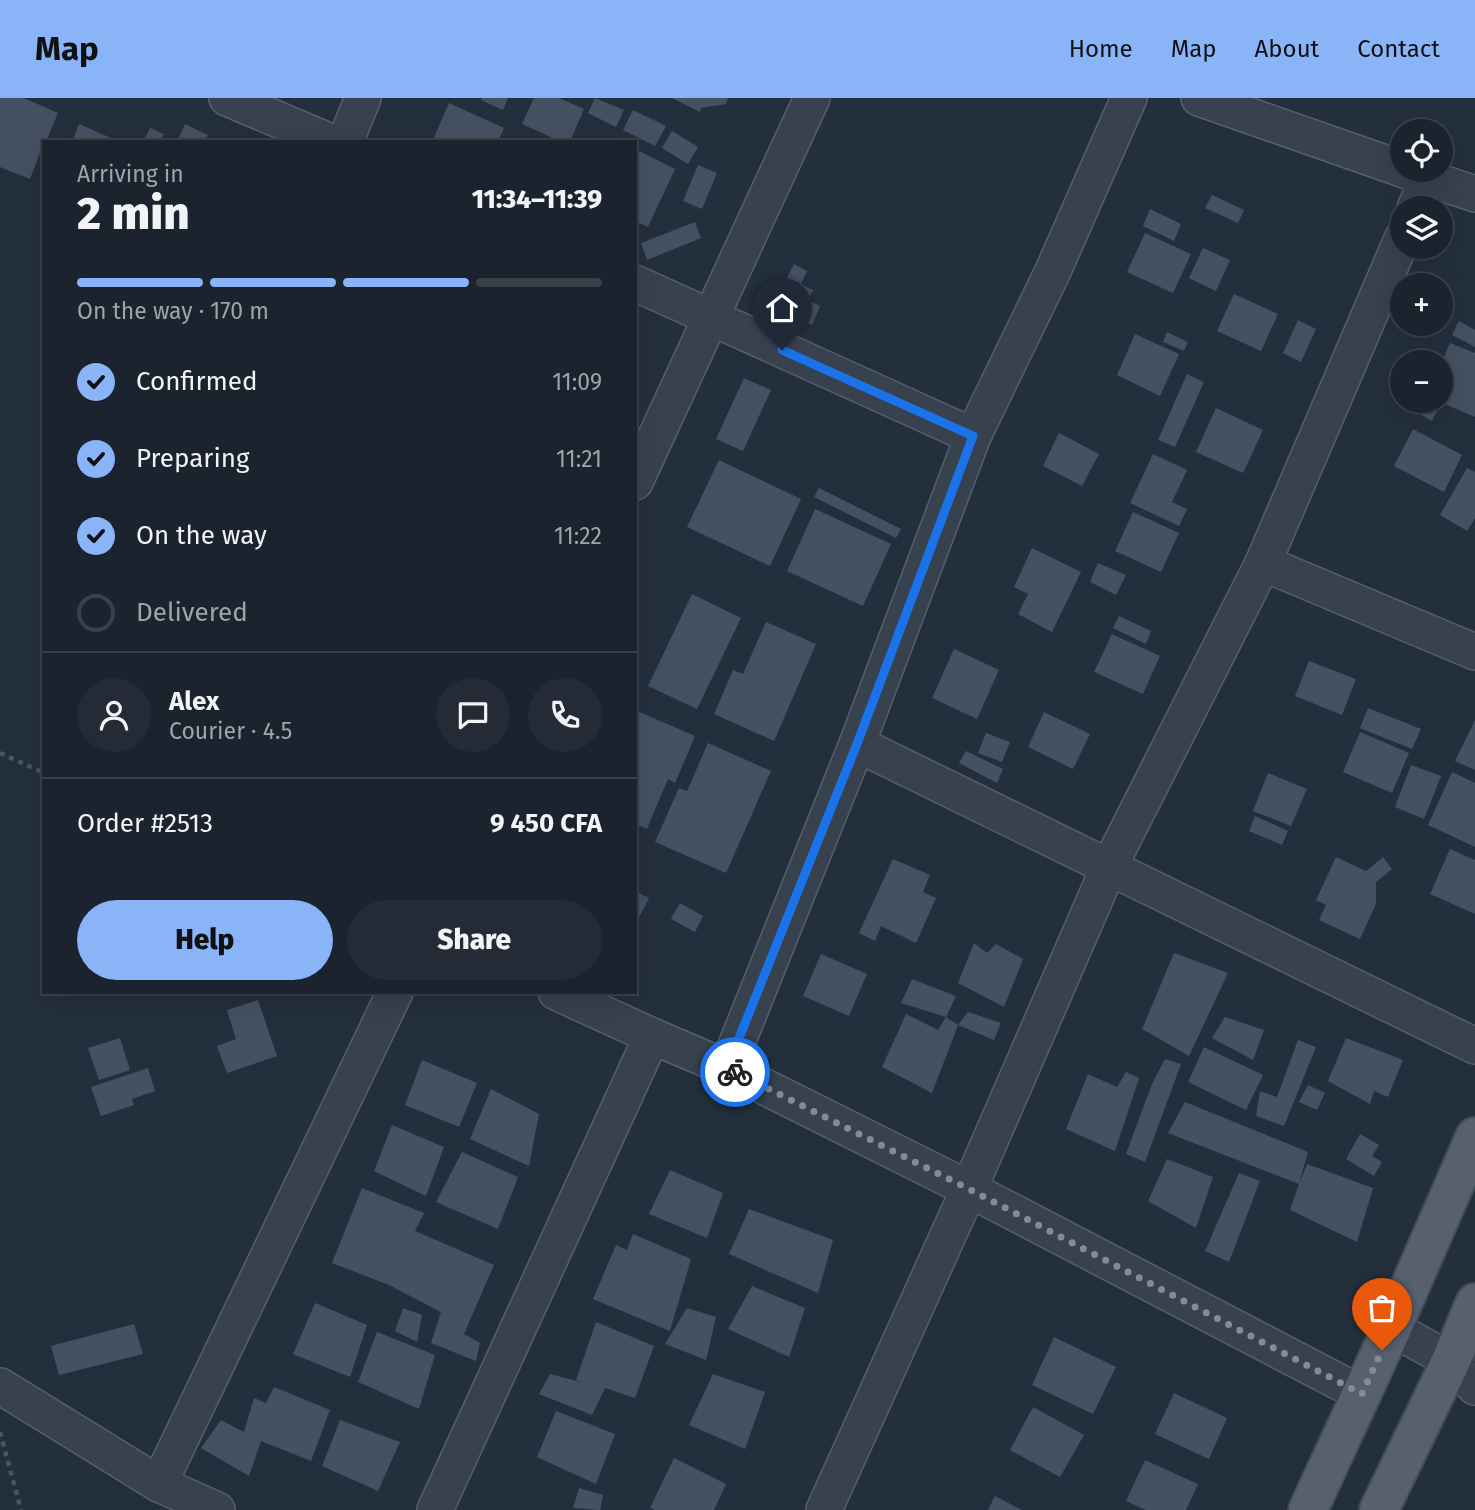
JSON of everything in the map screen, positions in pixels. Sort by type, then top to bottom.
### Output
[{"type":"main road","points":[[1308,1510],[1392,1328],[1475,1137]]},
{"type":"main road","points":[[1379,1510],[1463,1374],[1475,1303]]},
{"type":"street","points":[[227,98],[326,140]]},
{"type":"street","points":[[346,140],[363,98]]},
{"type":"street","points":[[637,478],[811,98]]},
{"type":"street","points":[[727,1068],[857,744],[973,436],[1052,271],[1129,98]]},
{"type":"street","points":[[1199,98],[1390,172]]},
{"type":"street","points":[[1417,182],[1475,194]]},
{"type":"street","points":[[824,1510],[969,1189],[1109,867],[1263,563],[1393,259]]},
{"type":"street","points":[[637,284],[973,436]]},
{"type":"street","points":[[1263,563],[1475,652]]},
{"type":"street","points":[[857,744],[1475,1046]]},
{"type":"street","points":[[159,1485],[394,994]]},
{"type":"street","points":[[560,994],[727,1068],[969,1189],[1362,1394]]},
{"type":"street","points":[[435,1510],[652,1036]]},
{"type":"street","points":[[1392,1328],[1463,1374]]},
{"type":"street","points":[[0,1386],[159,1485],[217,1510]]},
{"type":"path","points":[[0,753],[42,772]]},
{"type":"path","points":[[0,1432],[21,1510]]},
{"type":"building","points":[[0,98],[24,98],[58,113],[47,140],[42,140],[42,147],[30,179],[0,167]]},
{"type":"building","points":[[508,98],[503,110],[481,100]]},
{"type":"building","points":[[534,98],[559,98],[584,109],[571,140],[557,140],[522,124]]},
{"type":"building","points":[[595,98],[624,110],[616,127],[588,113]]},
{"type":"building","points":[[672,98],[728,98],[726,104],[701,108],[700,112]]},
{"type":"building","points":[[449,103],[504,128],[499,140],[433,140]]},
{"type":"building","points":[[633,110],[666,126],[655,146],[623,130]]},
{"type":"building","points":[[79,124],[115,140],[73,140]]},
{"type":"building","points":[[185,124],[208,135],[206,140],[178,140]]},
{"type":"building","points":[[150,128],[164,134],[161,140],[144,140]]},
{"type":"building","points":[[672,131],[698,147],[688,164],[662,148]]},
{"type":"building","points":[[637,150],[675,169],[648,227],[637,222]]},
{"type":"building","points":[[698,165],[717,173],[702,209],[683,201]]},
{"type":"building","points":[[1212,195],[1244,210],[1238,223],[1205,208]]},
{"type":"building","points":[[1150,209],[1181,224],[1174,241],[1143,226]]},
{"type":"building","points":[[695,222],[701,238],[647,260],[641,243]]},
{"type":"building","points":[[1145,233],[1191,254],[1173,293],[1127,272]]},
{"type":"building","points":[[1203,248],[1230,260],[1216,291],[1189,278]]},
{"type":"building","points":[[794,264],[807,271],[801,284],[813,290],[808,300],[820,306],[812,325],[773,306]]},
{"type":"building","points":[[1234,294],[1278,314],[1261,351],[1217,331]]},
{"type":"building","points":[[1298,320],[1316,329],[1301,362],[1283,353]]},
{"type":"building","points":[[1459,321],[1475,330],[1475,347],[1453,336]]},
{"type":"building","points":[[1167,332],[1188,342],[1184,351],[1163,342]]},
{"type":"building","points":[[1135,334],[1179,354],[1160,396],[1117,375]]},
{"type":"building","points":[[1450,343],[1475,353],[1475,417],[1453,408],[1453,350],[1447,350]]},
{"type":"building","points":[[1187,374],[1204,382],[1175,447],[1158,440]]},
{"type":"building","points":[[744,378],[771,390],[743,451],[716,439]]},
{"type":"building","points":[[1216,408],[1263,430],[1243,473],[1196,452]]},
{"type":"building","points":[[1418,413],[1436,413],[1432,421]]},
{"type":"building","points":[[1413,429],[1462,455],[1444,492],[1394,466]]},
{"type":"building","points":[[1059,433],[1099,454],[1082,486],[1043,466]]},
{"type":"building","points":[[1153,454],[1187,470],[1172,502],[1187,509],[1179,526],[1130,503]]},
{"type":"building","points":[[719,460],[801,499],[770,566],[687,527]]},
{"type":"building","points":[[1467,468],[1475,472],[1475,518],[1467,531],[1440,515]]},
{"type":"building","points":[[819,488],[901,529],[896,538],[814,497]]},
{"type":"building","points":[[815,509],[891,544],[863,606],[787,571]]},
{"type":"building","points":[[1133,512],[1179,533],[1161,572],[1115,551]]},
{"type":"building","points":[[1032,548],[1081,572],[1052,632],[1018,614],[1028,594],[1014,587]]},
{"type":"building","points":[[1098,563],[1126,575],[1116,595],[1090,582]]},
{"type":"building","points":[[692,594],[741,618],[697,709],[648,686]]},
{"type":"building","points":[[1119,616],[1151,631],[1146,644],[1113,628]]},
{"type":"building","points":[[766,622],[816,644],[774,741],[714,714],[733,670],[743,674]]},
{"type":"building","points":[[1112,634],[1160,656],[1143,694],[1094,672]]},
{"type":"building","points":[[954,649],[999,670],[977,719],[932,698]]},
{"type":"building","points":[[1309,661],[1356,679],[1342,715],[1295,696]]},
{"type":"building","points":[[1368,708],[1421,729],[1412,749],[1360,728]]},
{"type":"building","points":[[637,711],[695,736],[675,783],[668,779],[647,829],[637,825]]},
{"type":"building","points":[[1044,712],[1090,734],[1073,769],[1028,747]]},
{"type":"building","points":[[1475,720],[1475,770],[1455,761]]},
{"type":"building","points":[[1360,732],[1409,753],[1392,793],[1343,772]]},
{"type":"building","points":[[986,733],[1010,742],[1002,762],[978,753]]},
{"type":"building","points":[[708,743],[771,771],[726,873],[655,842],[679,788],[687,791]]},
{"type":"building","points":[[966,751],[1003,769],[997,783],[959,763]]},
{"type":"building","points":[[1411,765],[1441,776],[1424,819],[1395,807]]},
{"type":"building","points":[[1452,772],[1475,783],[1475,847],[1428,825]]},
{"type":"building","points":[[1268,773],[1307,789],[1291,826],[1253,811]]},
{"type":"building","points":[[1255,816],[1288,831],[1282,845],[1249,831]]},
{"type":"building","points":[[1450,849],[1475,860],[1475,914],[1430,894]]},
{"type":"building","points":[[1336,857],[1366,871],[1383,857],[1392,869],[1376,882],[1376,904],[1360,939],[1319,920],[1326,905],[1316,900]]},
{"type":"building","points":[[893,859],[930,875],[923,892],[936,898],[916,943],[881,926],[875,941],[859,933]]},
{"type":"building","points":[[637,892],[649,898],[637,921]]},
{"type":"building","points":[[680,903],[703,916],[695,932],[671,919]]},
{"type":"building","points":[[974,943],[987,953],[996,944],[1023,959],[1004,1007],[958,983]]},
{"type":"building","points":[[1174,953],[1228,973],[1189,1056],[1142,1029]]},
{"type":"building","points":[[821,954],[867,974],[849,1016],[803,996]]},
{"type":"building","points":[[912,979],[956,996],[946,1017],[901,1003]]},
{"type":"building","points":[[258,1000],[277,1056],[227,1073],[217,1046],[236,1039],[227,1010]]},
{"type":"building","points":[[968,1012],[1001,1023],[994,1040],[958,1025]]},
{"type":"building","points":[[906,1014],[938,1030],[946,1017],[958,1025],[932,1093],[882,1067]]},
{"type":"building","points":[[1225,1017],[1264,1030],[1253,1060],[1212,1038]]},
{"type":"building","points":[[120,1038],[130,1070],[99,1080],[88,1048]]},
{"type":"building","points":[[1346,1038],[1403,1060],[1388,1097],[1374,1091],[1370,1104],[1328,1081]]},
{"type":"building","points":[[1298,1040],[1316,1047],[1284,1126],[1256,1116],[1260,1091],[1277,1097]]},
{"type":"building","points":[[1204,1047],[1263,1075],[1246,1110],[1188,1082]]},
{"type":"building","points":[[1165,1059],[1181,1064],[1145,1162],[1126,1154],[1152,1084]]},
{"type":"building","points":[[422,1060],[477,1083],[459,1127],[405,1105]]},
{"type":"building","points":[[148,1068],[155,1091],[132,1099],[134,1105],[101,1116],[91,1087]]},
{"type":"building","points":[[1126,1072],[1139,1078],[1115,1151],[1066,1129],[1088,1074],[1117,1087]]},
{"type":"building","points":[[1308,1085],[1325,1093],[1317,1110],[1299,1102]]},
{"type":"building","points":[[491,1089],[539,1114],[529,1166],[470,1139]]},
{"type":"building","points":[[1185,1102],[1308,1152],[1299,1184],[1168,1133]]},
{"type":"building","points":[[392,1125],[444,1147],[426,1196],[374,1171]]},
{"type":"building","points":[[1360,1134],[1379,1145],[1372,1156],[1382,1162],[1374,1176],[1346,1159]]},
{"type":"building","points":[[462,1152],[518,1177],[498,1229],[436,1202]]},
{"type":"building","points":[[1167,1159],[1213,1177],[1196,1228],[1148,1201]]},
{"type":"building","points":[[1307,1164],[1373,1188],[1357,1242],[1290,1210]]},
{"type":"building","points":[[670,1170],[723,1193],[707,1238],[649,1214]]},
{"type":"building","points":[[1239,1173],[1260,1181],[1229,1262],[1205,1251]]},
{"type":"building","points":[[362,1188],[424,1213],[415,1231],[494,1265],[464,1334],[480,1343],[476,1361],[431,1343],[441,1312],[389,1285],[332,1263]]},
{"type":"building","points":[[749,1209],[833,1240],[818,1293],[729,1254]]},
{"type":"building","points":[[633,1234],[691,1259],[670,1331],[593,1299],[616,1245],[627,1250]]},
{"type":"building","points":[[752,1286],[805,1308],[789,1357],[728,1329]]},
{"type":"building","points":[[315,1303],[367,1325],[350,1377],[293,1354]]},
{"type":"building","points":[[403,1308],[422,1315],[417,1342],[395,1331]]},
{"type":"building","points":[[687,1308],[716,1317],[706,1360],[665,1344]]},
{"type":"building","points":[[596,1322],[654,1346],[635,1398],[605,1388],[592,1415],[539,1394],[550,1374],[585,1383],[576,1380]]},
{"type":"building","points":[[134,1324],[143,1354],[59,1375],[51,1346]]},
{"type":"building","points":[[377,1332],[435,1355],[419,1409],[358,1382]]},
{"type":"building","points":[[1054,1337],[1116,1367],[1093,1414],[1032,1385]]},
{"type":"building","points":[[713,1374],[765,1392],[745,1449],[689,1425]]},
{"type":"building","points":[[274,1387],[330,1410],[311,1461],[261,1441],[249,1476],[201,1448],[221,1420],[244,1432],[254,1398],[266,1403]]},
{"type":"building","points":[[1174,1393],[1227,1418],[1209,1459],[1155,1434]]},
{"type":"building","points":[[1033,1407],[1084,1435],[1060,1477],[1010,1450]]},
{"type":"building","points":[[556,1411],[615,1434],[596,1484],[537,1457]]},
{"type":"building","points":[[340,1420],[400,1442],[378,1491],[322,1466]]},
{"type":"building","points":[[674,1458],[726,1484],[714,1510],[650,1508]]},
{"type":"building","points":[[1145,1460],[1198,1484],[1186,1510],[1146,1510],[1126,1501]]},
{"type":"building","points":[[579,1488],[603,1495],[600,1510],[573,1508]]},
{"type":"building","points":[[995,1496],[1022,1510],[988,1510]]},
{"type":"way so far","points":[[735,1072],[969,1189],[1362,1394],[1382,1350]]},
{"type":"route","points":[[735,1072],[727,1068],[857,744],[973,436],[782,350]]}]
